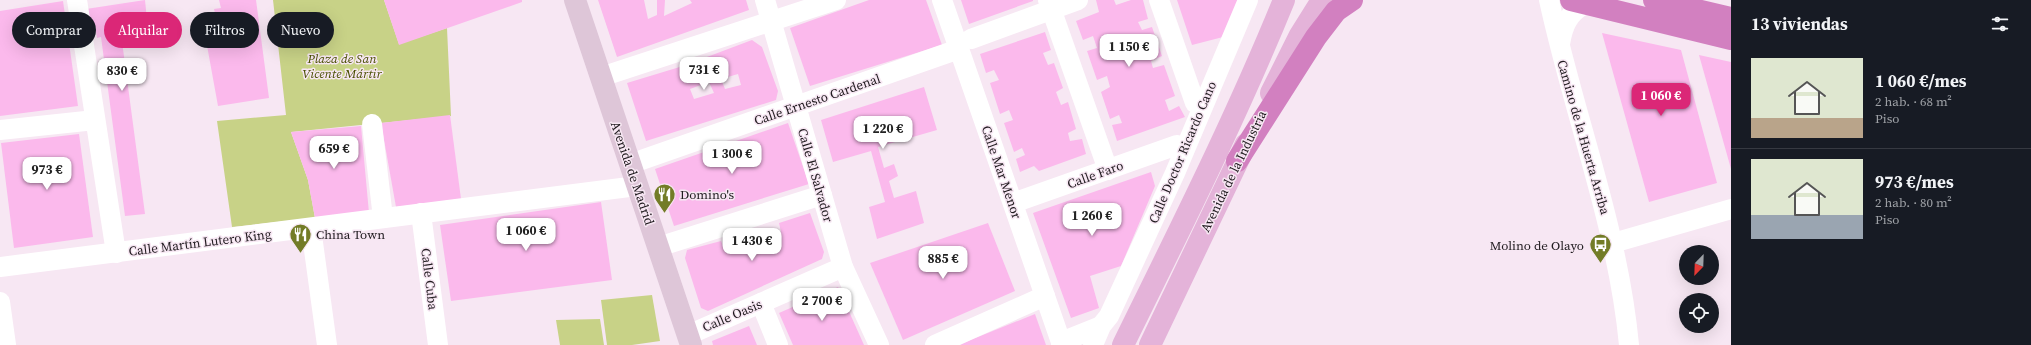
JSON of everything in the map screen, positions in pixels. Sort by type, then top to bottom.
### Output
[{"type":"highway","points":[[1237,161],[1316,37],[1336,11],[1352,0]]},
{"type":"highway","points":[[1654,0],[1731,18]]},
{"type":"highway","points":[[1578,2],[1731,39]]},
{"type":"main road","name":"Avenida de Madrid","points":[[575,0],[689,340]]},
{"type":"main road","name":"Avenida de la Industria","points":[[1123,345],[1212,162],[1265,46],[1284,0]]},
{"type":"main road","name":"Avenida de la Industria","points":[[1150,345],[1237,161],[1300,35],[1322,0]]},
{"type":"street","points":[[77,0],[116,253]]},
{"type":"street","name":"Calle El Salvador","points":[[765,0],[843,267],[879,345]]},
{"type":"street","points":[[601,77],[836,0]]},
{"type":"street","name":"Calle Mar Menor","points":[[942,0],[965,44],[1013,204],[1062,343]]},
{"type":"street","name":"Calle Ernesto Cardenal","points":[[630,164],[796,107],[965,44],[1050,5],[1078,0]]},
{"type":"street","points":[[1159,0],[1195,103]]},
{"type":"street","name":"Calle Doctor Ricardo Cano","points":[[1093,345],[1101,326],[1110,316],[1175,173],[1248,0]]},
{"type":"street","name":"Camino de la Huerta Arriba","points":[[1549,0],[1559,48],[1613,243],[1624,293],[1629,345]]},
{"type":"street","points":[[1559,48],[1566,19],[1575,10],[1578,2]]},
{"type":"street","points":[[1050,5],[1108,170]]},
{"type":"street","points":[[0,130],[96,120]]},
{"type":"street","points":[[372,124],[383,218]]},
{"type":"street","name":"Calle Faro","points":[[1013,204],[1177,145]]},
{"type":"street","name":"Calle Martín Lutero King","points":[[0,267],[637,186]]},
{"type":"street","points":[[658,247],[822,195]]},
{"type":"street","points":[[1613,243],[1731,209]]},
{"type":"street","name":"Calle Cuba","points":[[421,214],[438,345]]},
{"type":"street","points":[[311,228],[327,345]]},
{"type":"street","name":"Calle Oasis","points":[[689,340],[761,303],[843,267]]},
{"type":"street","points":[[935,345],[1045,296]]},
{"type":"street","points":[[0,302],[6,345]]},
{"type":"street","points":[[761,303],[778,345]]},
{"type":"street","points":[[1062,343],[1101,326]]},
{"type":"green space","name":"Plaza de San Vicente Mártir","points":[[273,0],[384,0],[399,44],[447,28],[451,116],[291,132],[308,180],[315,218],[232,227],[217,121],[286,115],[278,48],[334,48],[334,12],[274,12]]},
{"type":"green space","points":[[652,295],[660,341],[632,345],[607,345],[601,300]]},
{"type":"green space","points":[[600,319],[604,345],[560,345],[556,320]]},
{"type":"building","points":[[145,0],[146,12],[104,12],[104,48],[123,48],[145,214],[125,216],[101,37],[97,38],[96,12],[86,12],[86,9]]},
{"type":"building","points":[[219,0],[256,0],[258,12],[215,12],[214,9],[221,8]]},
{"type":"building","points":[[384,0],[522,0],[522,2],[399,45]]},
{"type":"building","points":[[598,0],[644,0],[648,19],[657,15],[657,0],[665,0],[664,16],[692,3],[690,0],[746,0],[749,10],[617,57]]},
{"type":"building","points":[[869,0],[926,0],[942,45],[810,86],[790,28]]},
{"type":"building","points":[[961,0],[1033,0],[1033,1],[969,24]]},
{"type":"building","points":[[1096,0],[1114,0],[1116,5],[1131,0],[1143,0],[1148,19],[1138,22],[1142,30],[1152,27],[1162,56],[1151,61],[1153,68],[1164,65],[1175,96],[1165,100],[1169,111],[1179,106],[1185,117],[1117,141],[1112,125],[1122,123],[1119,115],[1110,119],[1101,92],[1110,87],[1107,76],[1097,80],[1087,51],[1097,48],[1093,36],[1083,40],[1076,21],[1099,12]]},
{"type":"building","points":[[1177,0],[1238,0],[1223,37],[1192,45]]},
{"type":"building","points":[[63,1],[65,12],[12,12],[12,48],[70,48],[78,106],[0,116],[0,11]]},
{"type":"building","points":[[259,23],[269,98],[218,106],[207,48],[259,48]]},
{"type":"building","points":[[1045,32],[1051,50],[1043,53],[1048,65],[1054,63],[1063,88],[1056,92],[1061,105],[1068,102],[1076,129],[1068,133],[1070,141],[1082,139],[1086,154],[1039,171],[1034,166],[1020,172],[1016,159],[1025,155],[1022,148],[1014,152],[1004,123],[1013,120],[1009,110],[1000,114],[990,83],[999,80],[994,70],[986,73],[980,54]]},
{"type":"building","points":[[1602,33],[1681,50],[1717,183],[1649,202]]},
{"type":"building","points":[[752,40],[762,47],[778,91],[776,100],[646,141],[627,83],[683,66]],"holes":[[[738,74],[741,85],[725,89],[721,79]],[[709,82],[714,93],[694,99],[690,89]]]},
{"type":"building","points":[[1699,55],[1731,62],[1731,169]]},
{"type":"building","points":[[924,87],[937,130],[878,147],[884,168],[894,164],[898,176],[889,181],[894,198],[916,191],[924,223],[877,239],[869,207],[885,202],[871,151],[833,162],[821,120]]},
{"type":"building","points":[[450,115],[461,199],[396,207],[381,123]]},
{"type":"building","points":[[788,123],[809,184],[674,226],[655,169]]},
{"type":"building","points":[[361,126],[369,213],[315,218],[308,180],[291,132]]},
{"type":"building","points":[[79,134],[93,237],[14,248],[1,143]]},
{"type":"building","points":[[1151,172],[1155,186],[1121,266],[1090,276],[1099,308],[1071,318],[1033,213]]},
{"type":"building","points":[[601,202],[612,280],[451,301],[440,225]]},
{"type":"building","points":[[810,213],[824,252],[822,259],[708,311],[701,308],[685,258],[687,250],[721,241],[725,251],[781,232],[779,223]]},
{"type":"building","points":[[988,223],[1015,291],[903,340],[870,263]]},
{"type":"building","points":[[838,287],[864,345],[793,345],[779,313]]},
{"type":"building","points":[[1035,314],[1046,345],[960,345],[973,339]]},
{"type":"building","points":[[749,326],[757,345],[713,345],[712,341]]},
{"type":"place","name":"Domino's","points":[[665,214]]},
{"type":"place","name":"China Town","points":[[300,254]]},
{"type":"place","name":"Molino de Olayo","points":[[1600,264]]}]
